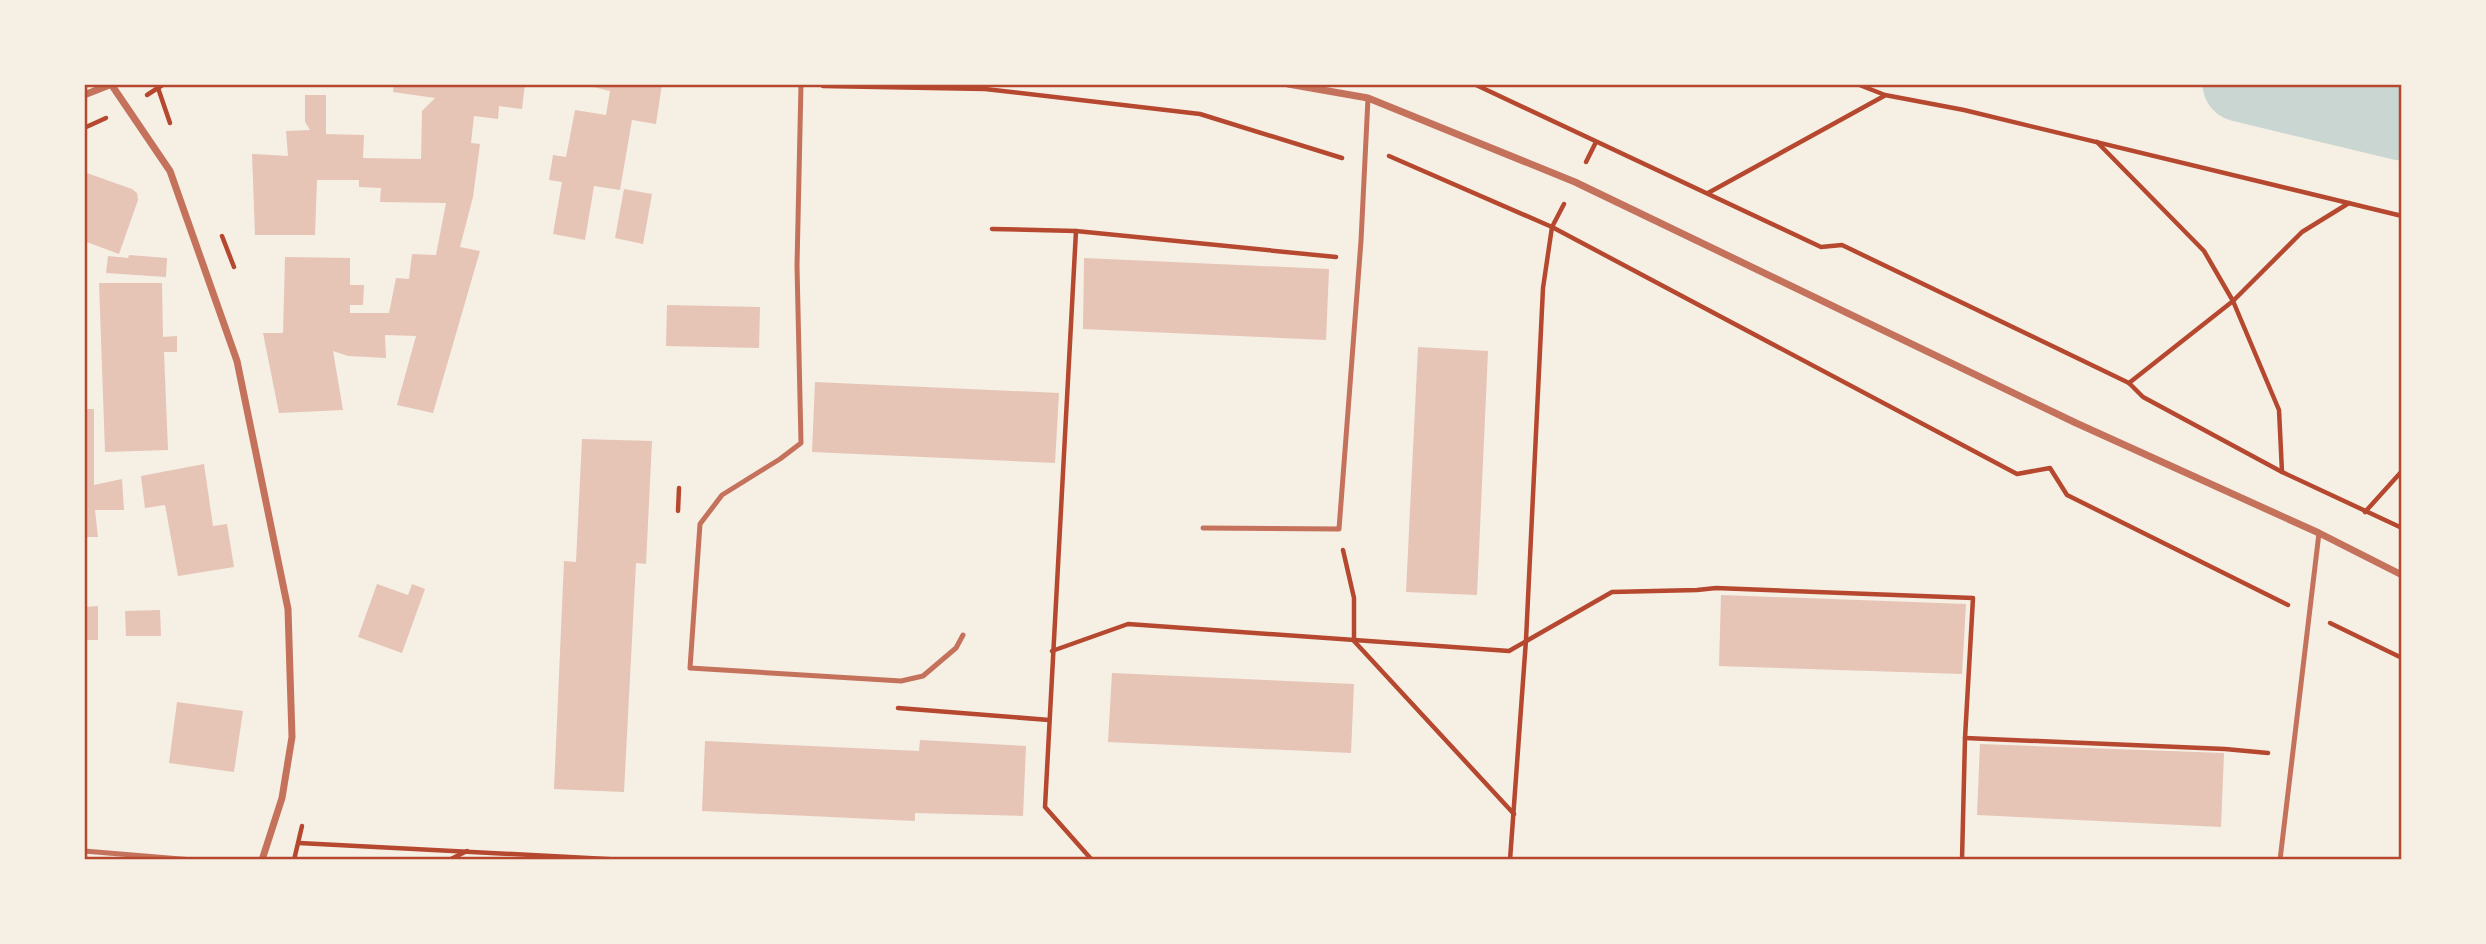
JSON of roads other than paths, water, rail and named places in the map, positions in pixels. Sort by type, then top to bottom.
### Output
[{"type":"street","points":[[84,95],[111,84],[170,171],[237,360],[288,609],[292,737],[282,798],[262,860]]},
{"type":"street","points":[[1288,84],[1368,97],[1575,182],[2063,417],[2319,533],[2402,576]]},
{"type":"lane","points":[[801,84],[797,266],[801,443],[722,495],[700,524],[690,668],[901,681],[923,676],[956,648],[963,635]]},
{"type":"lane","points":[[1203,528],[1339,529],[1361,241],[1368,97]]},
{"type":"lane","points":[[2280,860],[2319,533]]},
{"type":"lane","points":[[84,851],[193,860]]},
{"type":"waterway","points":[[2240,84],[2402,123]]}]
